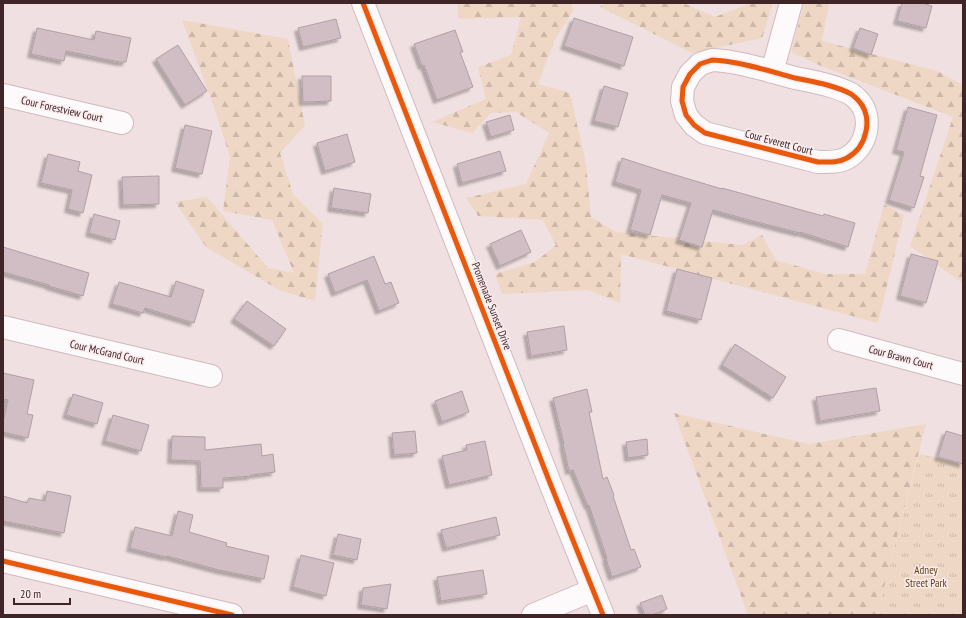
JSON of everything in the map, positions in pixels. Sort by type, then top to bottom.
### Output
[{"type":"street","name":"Promenade Sunset Drive","points":[[363,3],[603,615]]},
{"type":"street","points":[[772,72],[791,3]]},
{"type":"street","name":"Cour Everett Court","points":[[712,60],[725,60],[772,72],[837,88],[852,95],[863,106],[867,119],[866,134],[859,148],[848,158],[833,163],[818,162],[705,133],[694,126],[686,115],[682,101],[683,87],[690,74],[700,64],[712,60]]},
{"type":"street","name":"Cour Forestview Court","points":[[3,95],[122,123]]},
{"type":"street","name":"Cour McGrand Court","points":[[3,327],[211,376]]},
{"type":"street","name":"Cour Brawn Court","points":[[840,340],[963,374]]},
{"type":"street","points":[[3,561],[232,615]]},
{"type":"street","points":[[533,615],[593,590]]},
{"type":"green space","points":[[457,3],[572,3],[573,11],[555,39],[538,84],[570,93],[586,164],[591,217],[616,232],[742,245],[762,235],[776,260],[825,274],[865,274],[884,205],[904,215],[878,323],[621,254],[620,303],[588,290],[502,294],[495,274],[535,262],[556,245],[543,220],[478,216],[466,198],[526,184],[549,133],[516,112],[491,113],[472,133],[432,122],[486,99],[478,67],[511,55],[521,17],[459,19]]},
{"type":"green space","points":[[604,3],[683,3],[715,17],[748,3],[773,3],[762,38],[692,53],[600,7]]},
{"type":"green space","points":[[804,3],[829,3],[822,41],[937,71],[963,85],[963,283],[910,246],[953,117],[819,65],[791,52]]},
{"type":"green space","points":[[182,20],[288,39],[305,126],[280,153],[293,194],[323,224],[315,301],[279,290],[206,247],[175,202],[207,197],[268,268],[294,273],[272,220],[223,211],[230,157],[216,113]]},
{"type":"green space","points":[[674,413],[809,444],[926,424],[877,615],[748,615]]},
{"type":"green space","name":"Adney Street Park","points":[[919,454],[963,464],[963,615],[877,615]]},
{"type":"building","points":[[902,3],[922,3],[932,6],[926,28],[897,21]]},
{"type":"building","points":[[574,18],[633,37],[624,66],[564,46]]},
{"type":"building","points":[[336,19],[341,38],[303,47],[298,28]]},
{"type":"building","points":[[37,28],[94,40],[96,31],[131,38],[126,62],[66,51],[64,61],[31,54]]},
{"type":"building","points":[[860,28],[878,34],[871,55],[853,48]]},
{"type":"building","points":[[455,30],[463,52],[460,52],[473,87],[437,100],[424,65],[422,66],[414,44]]},
{"type":"building","points":[[178,45],[207,91],[185,105],[156,59]]},
{"type":"building","points":[[302,76],[331,76],[331,101],[303,102]]},
{"type":"building","points":[[604,86],[628,93],[618,127],[594,121]]},
{"type":"building","points":[[908,107],[937,115],[920,176],[924,177],[914,208],[889,200],[904,152],[896,150]]},
{"type":"building","points":[[510,115],[514,130],[491,137],[486,122]]},
{"type":"building","points":[[185,125],[212,131],[202,174],[175,168]]},
{"type":"building","points":[[347,134],[355,162],[325,171],[317,143]]},
{"type":"building","points":[[500,151],[506,171],[462,183],[457,164]]},
{"type":"building","points":[[48,154],[80,162],[78,171],[92,175],[83,213],[68,209],[72,190],[41,183]]},
{"type":"building","points":[[622,158],[722,189],[855,223],[848,247],[800,232],[713,210],[702,247],[679,240],[691,203],[662,195],[650,235],[630,230],[641,190],[615,182]]},
{"type":"building","points":[[159,176],[159,204],[123,205],[122,177]]},
{"type":"building","points":[[334,188],[371,194],[368,213],[331,208]]},
{"type":"building","points":[[94,214],[120,221],[115,240],[89,233]]},
{"type":"building","points":[[521,230],[531,252],[500,266],[490,244]]},
{"type":"building","points":[[3,247],[89,273],[83,296],[3,272]]},
{"type":"building","points":[[911,254],[938,261],[926,303],[900,296]]},
{"type":"building","points":[[374,256],[385,284],[391,282],[399,303],[379,311],[367,280],[335,293],[328,274]]},
{"type":"building","points":[[677,269],[712,278],[701,320],[666,311]]},
{"type":"building","points":[[176,281],[204,290],[194,323],[145,308],[143,313],[112,304],[119,282],[171,297]]},
{"type":"building","points":[[247,301],[286,329],[274,346],[234,319]]},
{"type":"building","points":[[564,326],[567,350],[531,356],[527,332]]},
{"type":"building","points":[[735,344],[786,377],[773,398],[722,365]]},
{"type":"building","points":[[3,373],[34,380],[27,414],[33,415],[28,438],[3,432],[3,422],[8,400],[3,399]]},
{"type":"building","points":[[876,388],[880,411],[820,421],[816,397]]},
{"type":"building","points":[[587,389],[592,412],[589,412],[603,479],[607,477],[631,550],[634,549],[641,567],[612,577],[589,505],[588,506],[573,470],[569,471],[553,398]]},
{"type":"building","points":[[462,391],[469,412],[442,422],[435,401]]},
{"type":"building","points":[[73,394],[103,403],[97,424],[66,415]]},
{"type":"building","points":[[113,415],[149,425],[141,451],[105,441]]},
{"type":"building","points":[[415,431],[417,453],[394,455],[392,433]]},
{"type":"building","points":[[946,431],[963,436],[963,464],[938,457]]},
{"type":"building","points":[[172,436],[205,437],[205,450],[261,444],[262,456],[273,454],[275,472],[251,476],[223,478],[223,488],[201,488],[200,461],[171,460]]},
{"type":"building","points":[[647,439],[648,455],[628,458],[626,442]]},
{"type":"building","points":[[485,441],[492,475],[449,485],[442,456],[467,450],[466,445]]},
{"type":"building","points":[[47,491],[71,496],[64,533],[3,521],[3,496],[27,503],[29,498],[45,501]]},
{"type":"building","points":[[178,511],[193,515],[189,532],[227,543],[226,546],[269,556],[264,579],[219,570],[130,548],[135,527],[172,536]]},
{"type":"building","points":[[496,517],[500,535],[446,548],[441,530]]},
{"type":"building","points":[[338,534],[361,539],[357,560],[333,555]]},
{"type":"building","points":[[301,555],[334,563],[326,596],[293,587]]},
{"type":"building","points":[[483,570],[487,594],[441,601],[437,577]]},
{"type":"building","points":[[391,584],[387,609],[361,605],[363,588]]},
{"type":"building","points":[[662,595],[667,609],[652,615],[645,615],[640,603]]},
{"type":"cycle path","points":[[363,3],[603,615]]},
{"type":"cycle path","points":[[712,60],[732,62],[817,82],[851,94],[858,100],[866,115],[866,131],[859,147],[854,153],[844,160],[818,162],[705,133],[694,125],[686,115],[682,101],[683,87],[690,74],[700,64],[712,60]]},
{"type":"cycle path","points":[[3,561],[232,615]]}]
